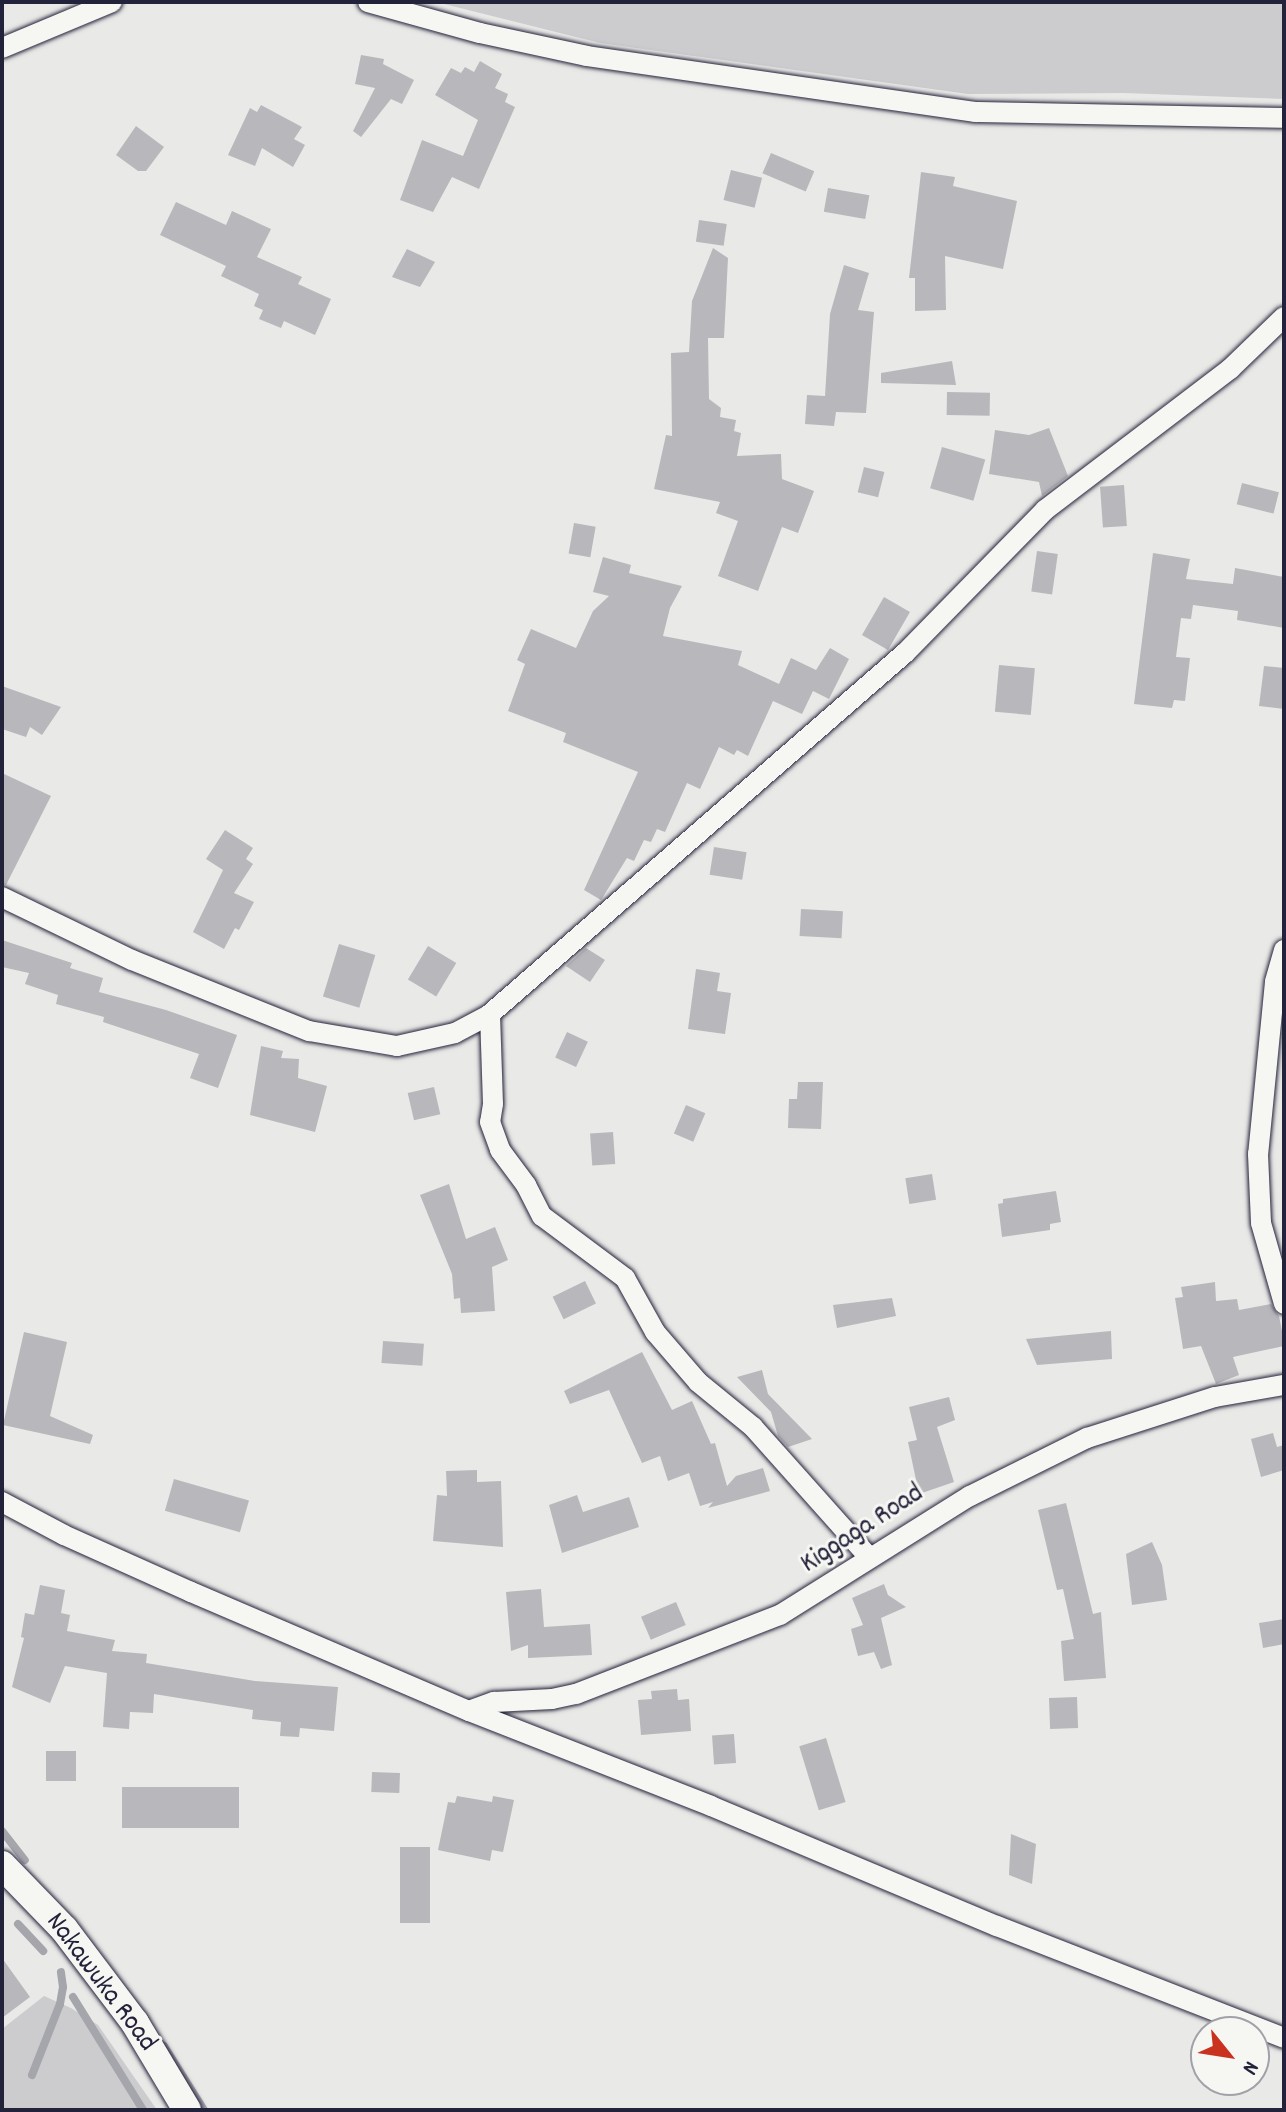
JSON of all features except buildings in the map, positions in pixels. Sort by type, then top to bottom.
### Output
[{"type":"main road","name":"Nakawuka Road","points":[[2,1865],[64,1929],[130,2016],[187,2110]]},
{"type":"street","points":[[2,48],[112,2]]},
{"type":"street","points":[[368,2],[480,33],[587,56],[975,112],[1284,118]]},
{"type":"street","points":[[2,897],[132,960],[309,1031],[397,1046],[455,1033],[490,1014],[905,653],[1045,510],[1230,369],[1284,317]]},
{"type":"street","points":[[1284,950],[1275,982],[1258,1154],[1261,1223],[1284,1304]]},
{"type":"street","points":[[490,1014],[493,1104],[490,1122],[500,1150],[526,1185],[542,1216],[625,1278],[655,1332],[698,1382],[753,1427],[869,1557]]},
{"type":"street","name":"Kiggaga Road","points":[[469,1711],[494,1702],[552,1699],[576,1694],[780,1615],[970,1496],[1087,1438],[1215,1397],[1284,1385]]},
{"type":"street","points":[[2,1502],[64,1535],[191,1592],[469,1711],[711,1806],[997,1926],[1284,2038]]},
{"type":"shaded area","points":[[436,2],[1284,2],[1284,99],[1124,93],[968,94],[600,43]]},
{"type":"shaded area","points":[[44,1996],[98,2025],[157,2110],[2,2110],[2,2029]]},
{"type":"waterway","points":[[2,1831],[25,1860]]},
{"type":"waterway","points":[[18,1924],[43,1951]]},
{"type":"waterway","points":[[32,2075],[60,2004],[63,1987],[61,1972]]},
{"type":"waterway","points":[[73,1997],[143,2110]]},
{"type":"waterway","points":[[164,2046],[204,2110]]}]
